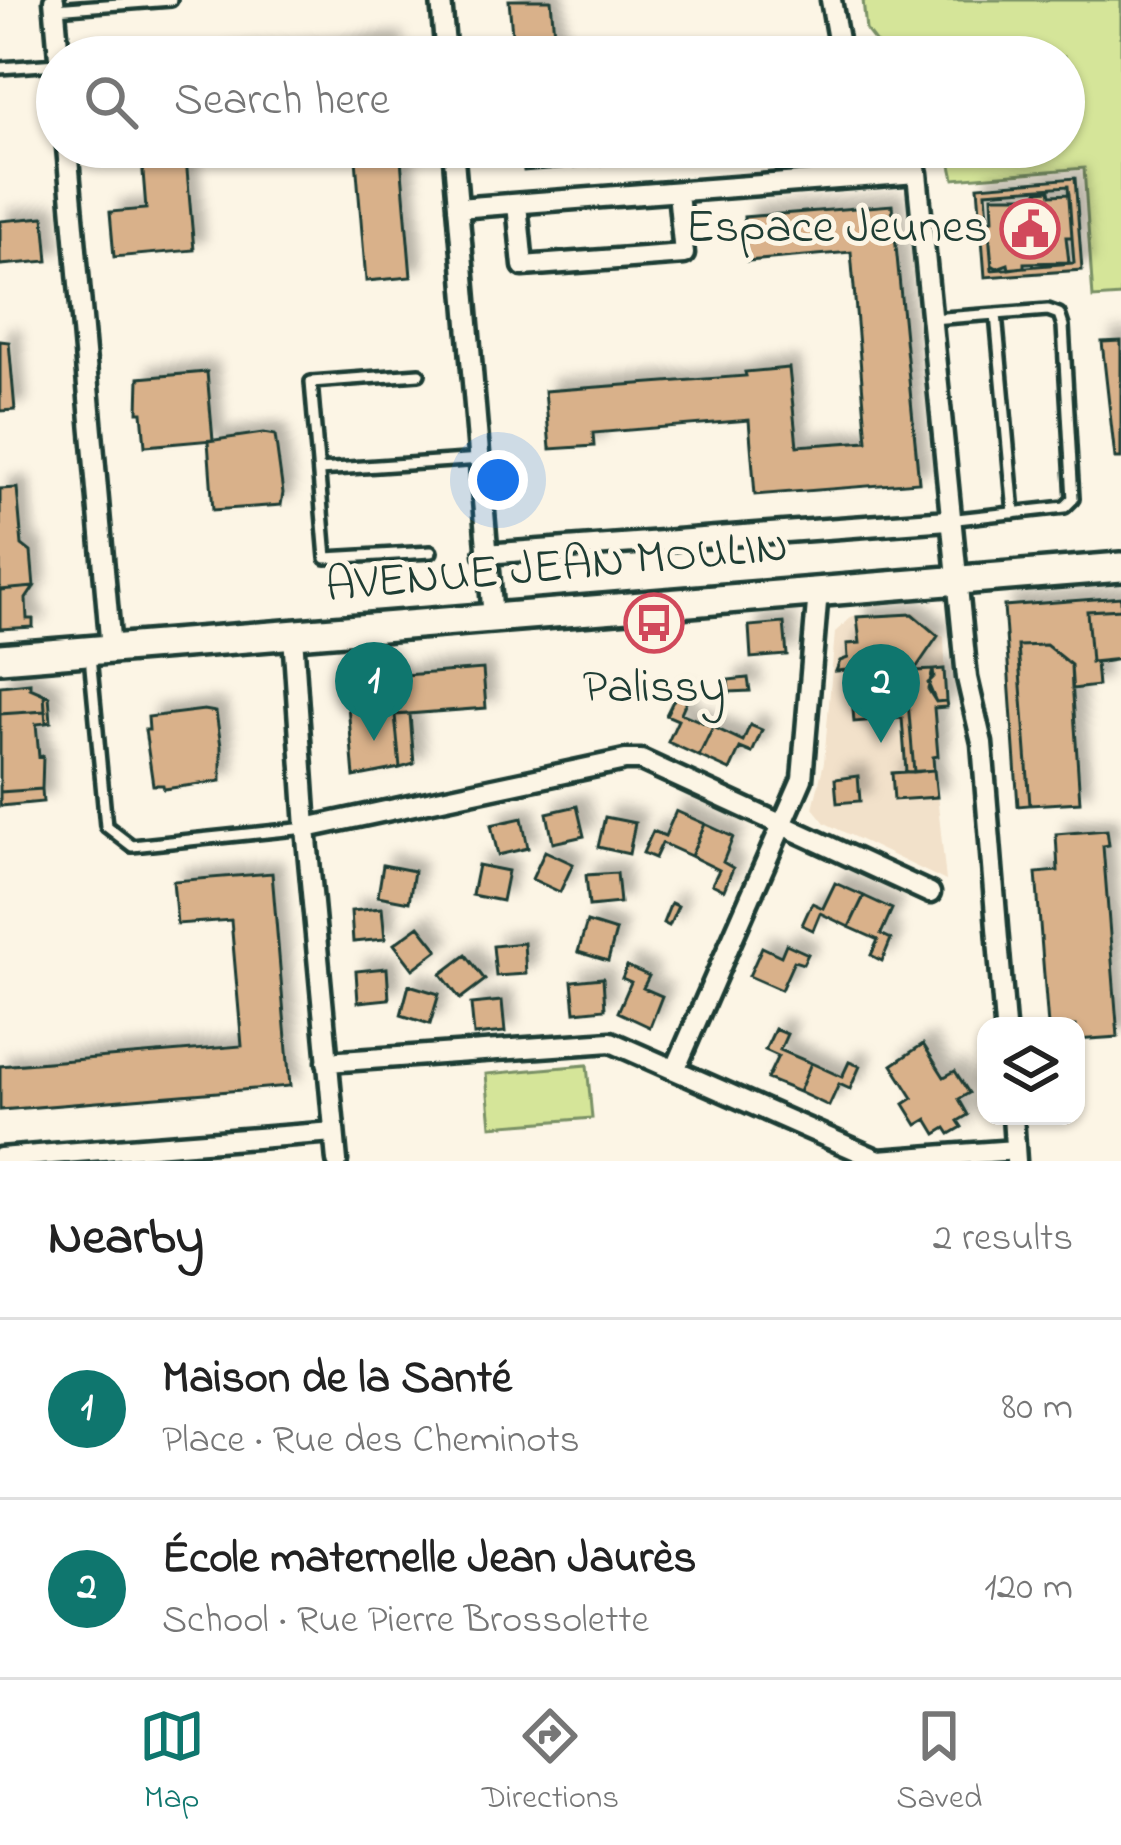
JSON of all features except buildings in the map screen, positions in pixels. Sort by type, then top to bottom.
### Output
[{"type":"street","points":[[441,0],[444,36]]},
{"type":"street","points":[[831,0],[837,36]]},
{"type":"street","points":[[55,4],[57,36]]},
{"type":"street","points":[[68,168],[100,650]]},
{"type":"street","points":[[455,168],[493,618]]},
{"type":"street","points":[[916,168],[948,520],[967,678],[982,743],[1004,1017]]},
{"type":"street","points":[[458,208],[917,173]]},
{"type":"street","points":[[517,204],[523,266],[684,254],[677,192]]},
{"type":"street","name":"AVENUE JEAN MOULIN","points":[[485,554],[948,520]]},
{"type":"street","name":"AVENUE JEAN MOULIN","points":[[0,658],[1121,568]]},
{"type":"street","points":[[675,1070],[802,778],[818,591]]},
{"type":"street","points":[[293,635],[337,1161]]},
{"type":"street","points":[[306,828],[625,760],[654,765],[930,893]]},
{"type":"street","points":[[327,1062],[611,1042],[879,1160],[1016,1156],[1013,1125]]},
{"type":"street","points":[[0,1158],[334,1132]]},
{"type":"lane","points":[[55,4],[171,0]]},
{"type":"lane","points":[[0,68],[36,64]]},
{"type":"lane","points":[[931,319],[1048,310],[1059,314],[1063,326],[1073,499],[1065,507],[948,520]]},
{"type":"lane","points":[[996,314],[1014,513]]},
{"type":"lane","points":[[419,374],[311,382],[326,558],[430,552]]},
{"type":"lane","points":[[319,470],[481,459]]},
{"type":"lane","points":[[100,650],[106,826],[116,836],[132,846],[306,828]]},
{"type":"shaded area","points":[[914,612],[944,637],[947,707],[936,709],[938,756],[933,757],[946,881],[825,823],[813,808],[824,762],[835,632],[853,616]]},
{"type":"green space","points":[[863,0],[1121,0],[1121,296],[1093,298],[1084,168],[1085,36],[871,36]]},
{"type":"green space","points":[[952,168],[1084,168],[954,179]]},
{"type":"green space","points":[[587,1065],[592,1118],[491,1126],[486,1074]]},
{"type":"place","name":"Espace Jeunes","points":[[1030,229]]},
{"type":"place","name":"Palissy","points":[[654,623]]},
{"type":"place","name":"Maison de la Santé","points":[[374,741]]},
{"type":"place","name":"École maternelle Jean Jaurès","points":[[881,743]]}]
